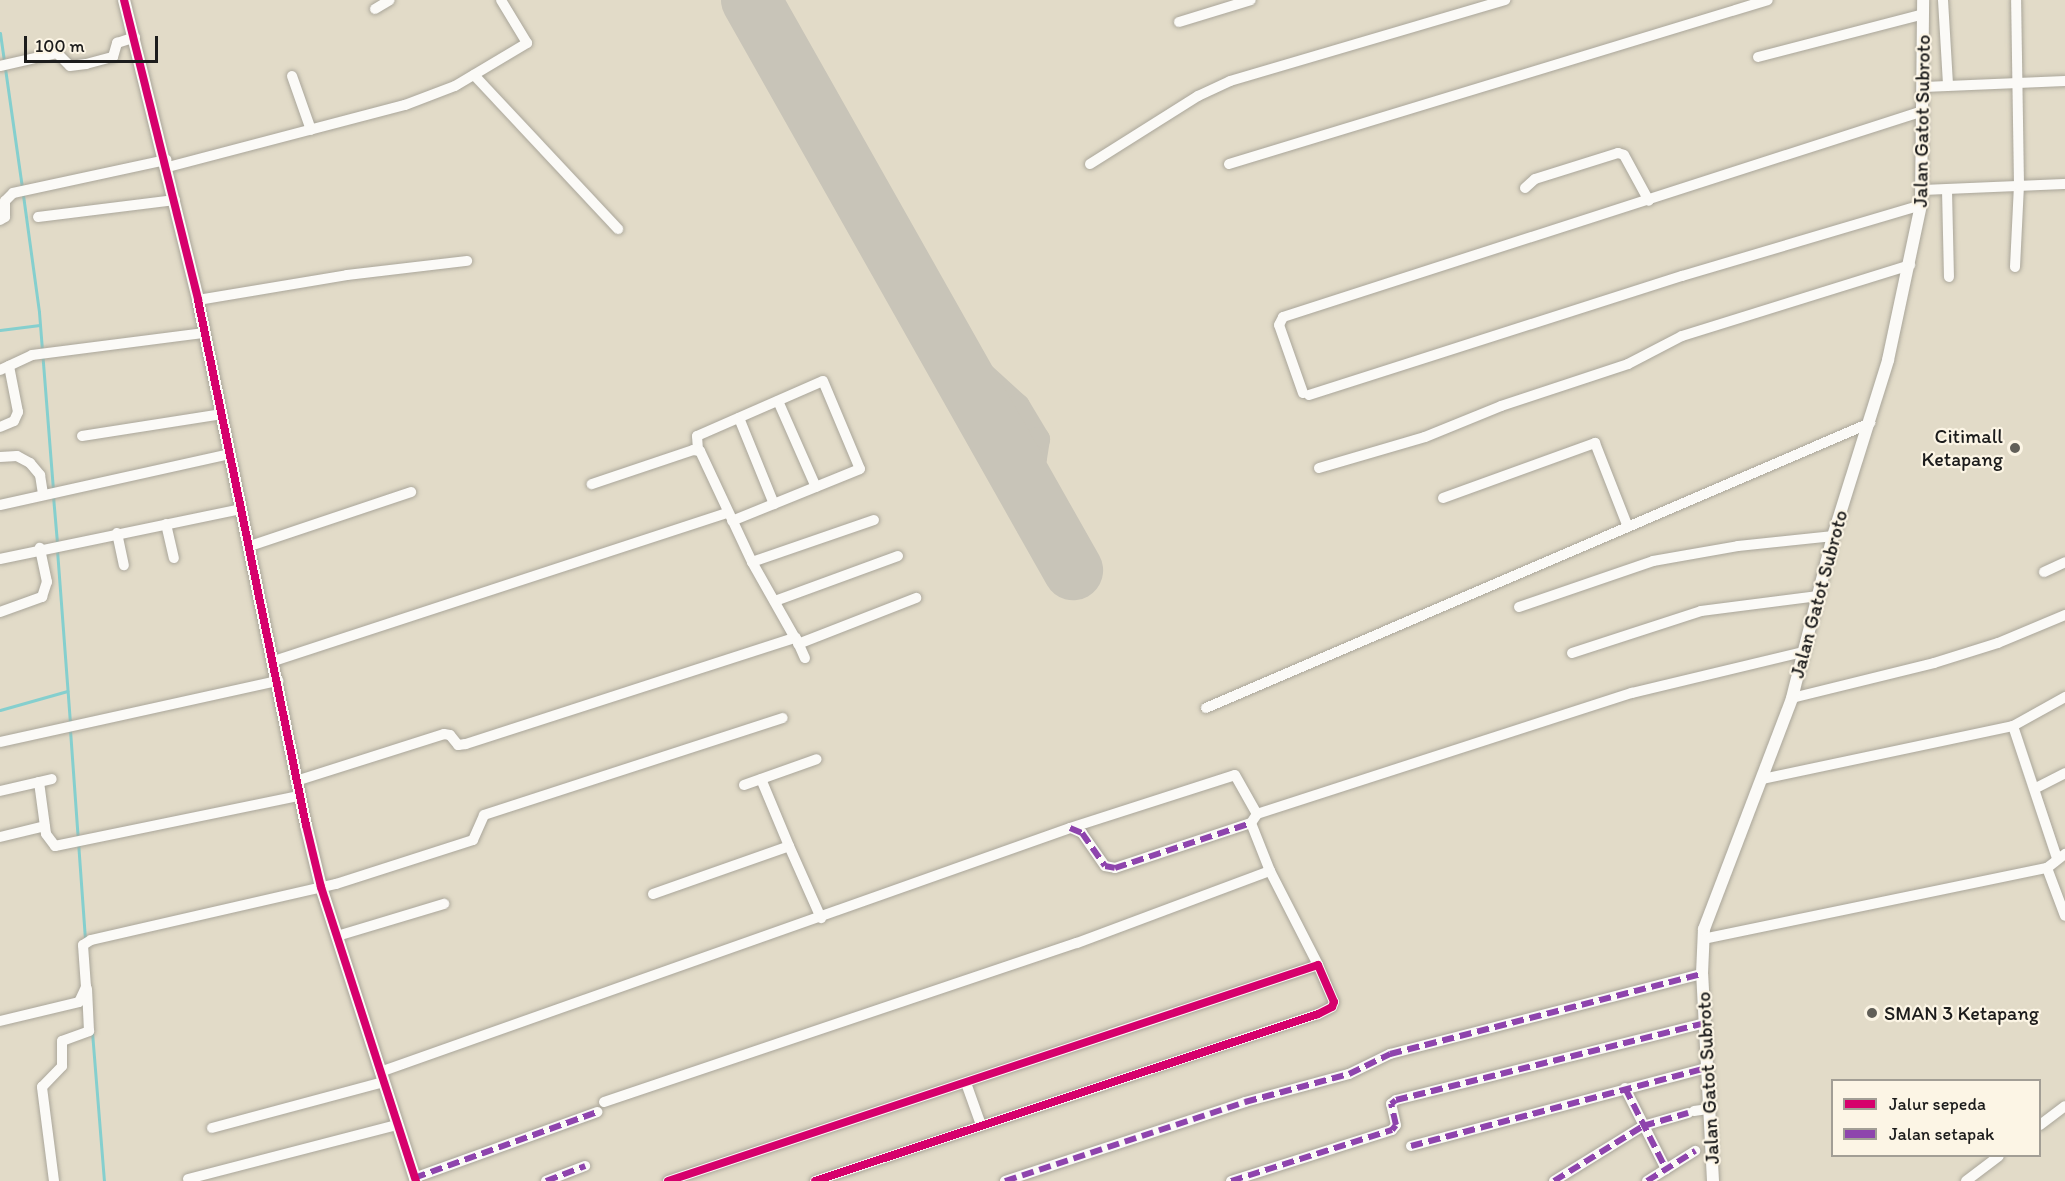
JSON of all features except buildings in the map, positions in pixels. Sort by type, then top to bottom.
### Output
[{"type":"street","points":[[124,0],[167,164],[198,300],[203,333],[274,661],[299,796],[321,886],[415,1179],[597,1112]]},
{"type":"street","points":[[375,9],[390,0]]},
{"type":"street","points":[[0,220],[5,217],[5,201],[12,193],[167,164],[311,130],[425,99],[474,75],[527,43],[501,0]]},
{"type":"street","points":[[1179,22],[1251,0]]},
{"type":"street","points":[[1090,164],[1198,96],[1230,81],[1505,0]]},
{"type":"street","points":[[1229,164],[1768,0]]},
{"type":"street","name":"Jalan Gatot Subroto","points":[[1713,1181],[1702,1147],[1709,1109],[1702,974],[1703,939],[1717,888],[1792,698],[1833,536],[1870,423],[1910,265],[1922,190],[1923,0]]},
{"type":"street","points":[[1943,0],[1948,86]]},
{"type":"street","points":[[2015,267],[2019,185],[2016,0]]},
{"type":"street","points":[[1758,57],[1924,14]]},
{"type":"street","points":[[0,66],[57,53],[63,54],[70,66],[86,64],[113,57],[117,43],[135,37]]},
{"type":"street","points":[[474,75],[618,230]]},
{"type":"street","points":[[292,76],[311,130]]},
{"type":"street","points":[[1924,87],[2065,81]]},
{"type":"street","points":[[1921,206],[1682,276],[1306,394],[1279,325],[1283,317],[1923,111]]},
{"type":"street","points":[[1526,188],[1535,179],[1621,153],[1649,201]]},
{"type":"street","points":[[1922,190],[2065,184]]},
{"type":"street","points":[[1947,190],[1949,277]]},
{"type":"street","points":[[38,217],[175,200]]},
{"type":"street","points":[[198,300],[347,274],[467,261]]},
{"type":"street","points":[[1319,468],[1425,437],[1501,406],[1628,364],[1682,336],[1910,265]]},
{"type":"street","points":[[0,427],[14,421],[18,412],[4,368],[32,355],[203,333]]},
{"type":"street","points":[[274,661],[730,517],[774,504],[860,469],[824,381],[697,436],[698,450],[706,460],[730,517],[805,658]]},
{"type":"street","points":[[778,401],[816,487]]},
{"type":"street","points":[[82,436],[222,414]]},
{"type":"street","points":[[739,418],[774,504]]},
{"type":"street","points":[[1206,708],[1870,423]]},
{"type":"street","points":[[1443,498],[1594,443],[1628,527]]},
{"type":"street","points":[[592,484],[698,450]]},
{"type":"street","points":[[0,505],[43,493],[230,454]]},
{"type":"street","points":[[0,457],[17,456],[30,463],[40,475],[43,493]]},
{"type":"street","points":[[250,546],[411,492]]},
{"type":"street","points":[[0,559],[51,546],[242,509]]},
{"type":"street","points":[[752,562],[874,520]]},
{"type":"street","points":[[166,524],[174,558]]},
{"type":"street","points":[[117,533],[124,565]]},
{"type":"street","points":[[1519,608],[1653,561],[1738,546],[1833,536]]},
{"type":"street","points":[[0,612],[42,597],[47,582],[51,546]]},
{"type":"street","points":[[775,601],[898,556]]},
{"type":"street","points":[[2044,572],[2065,562]]},
{"type":"street","points":[[1572,653],[1701,611],[1818,596]]},
{"type":"street","points":[[296,781],[444,735],[450,735],[458,745],[466,744],[797,641],[915,598]]},
{"type":"street","points":[[1792,698],[1968,653],[2065,615]]},
{"type":"street","points":[[1070,828],[1082,833],[1105,866],[1115,868],[1254,818],[1664,684],[1803,652]]},
{"type":"street","points":[[0,742],[278,681]]},
{"type":"street","points":[[1761,778],[2013,726],[2065,697]]},
{"type":"street","points":[[54,1181],[42,1087],[62,1066],[62,1041],[88,1031],[86,987],[88,941],[321,886],[473,840],[484,815],[783,718]]},
{"type":"street","points":[[1703,939],[2047,868],[2061,856],[2013,726]]},
{"type":"street","points":[[744,785],[817,759]]},
{"type":"street","points":[[2036,788],[2065,773]]},
{"type":"street","points":[[212,1128],[382,1077],[1070,828],[1235,775],[1254,818],[1270,871],[1335,1002],[1327,1010],[815,1181]]},
{"type":"street","points":[[0,791],[52,779]]},
{"type":"street","points":[[761,779],[821,918]]},
{"type":"street","points":[[39,782],[45,826],[52,844],[85,842],[299,796]]},
{"type":"street","points":[[0,837],[45,826]]},
{"type":"street","points":[[653,894],[789,846]]},
{"type":"street","points":[[2047,868],[2065,916]]},
{"type":"street","points":[[604,1102],[1077,943],[1270,871]]},
{"type":"street","points":[[337,936],[444,904]]},
{"type":"street","points":[[668,1181],[1318,965]]},
{"type":"street","points":[[1005,1181],[1245,1102],[1348,1074],[1390,1054],[1702,974]]},
{"type":"street","points":[[0,1021],[76,1004],[82,999],[86,987]]},
{"type":"street","points":[[1231,1181],[1392,1130],[1396,1125],[1391,1104],[1396,1100],[1704,1023]]},
{"type":"street","points":[[1411,1146],[1707,1068]]},
{"type":"street","points":[[966,1083],[981,1125]]},
{"type":"street","points":[[1625,1089],[1666,1169]]},
{"type":"street","points":[[2041,1124],[2065,1106]]},
{"type":"street","points":[[1554,1181],[1643,1126],[1709,1109]]},
{"type":"street","points":[[188,1179],[397,1125]]},
{"type":"street","points":[[1647,1181],[1702,1147]]},
{"type":"street","points":[[1966,1181],[1996,1157]]},
{"type":"street","points":[[546,1181],[585,1166]]},
{"type":"waterway","points":[[0,33],[22,188]]},
{"type":"waterway","points":[[23,195],[39,312],[53,490]]},
{"type":"waterway","points":[[0,330],[40,325]]},
{"type":"waterway","points":[[53,496],[57,543]]},
{"type":"waterway","points":[[57,550],[70,723]]},
{"type":"waterway","points":[[0,710],[67,691]]},
{"type":"waterway","points":[[70,730],[85,941]]},
{"type":"waterway","points":[[92,1032],[104,1181]]},
{"type":"taxiway","points":[[940,335],[1018,406],[1038,439],[1035,458],[1017,470]]},
{"type":"runway","points":[[751,0],[1073,570]]},
{"type":"marked path","points":[[1070,828],[1082,833],[1105,866],[1115,868],[1251,823]]},
{"type":"marked path","points":[[1005,1181],[1245,1102],[1349,1074],[1390,1054],[1702,974]]},
{"type":"marked path","points":[[1231,1181],[1392,1130],[1396,1125],[1391,1104],[1396,1100],[1704,1023]]},
{"type":"marked path","points":[[1411,1146],[1707,1068]]},
{"type":"marked path","points":[[1625,1088],[1666,1169]]},
{"type":"marked path","points":[[414,1178],[597,1112]]},
{"type":"marked path","points":[[1554,1181],[1643,1126],[1688,1113]]},
{"type":"marked path","points":[[1647,1181],[1695,1151]]},
{"type":"marked path","points":[[546,1181],[585,1166]]},
{"type":"cycle path","points":[[124,0],[198,300],[306,825],[321,887],[416,1181]]},
{"type":"cycle path","points":[[668,1181],[1318,965],[1334,1002],[1332,1007],[1318,1014],[815,1181]]},
{"type":"place","name":"Citimall Ketapang","points":[[2015,448]]},
{"type":"place","name":"SMAN 3 Ketapang","points":[[1872,1013]]}]
